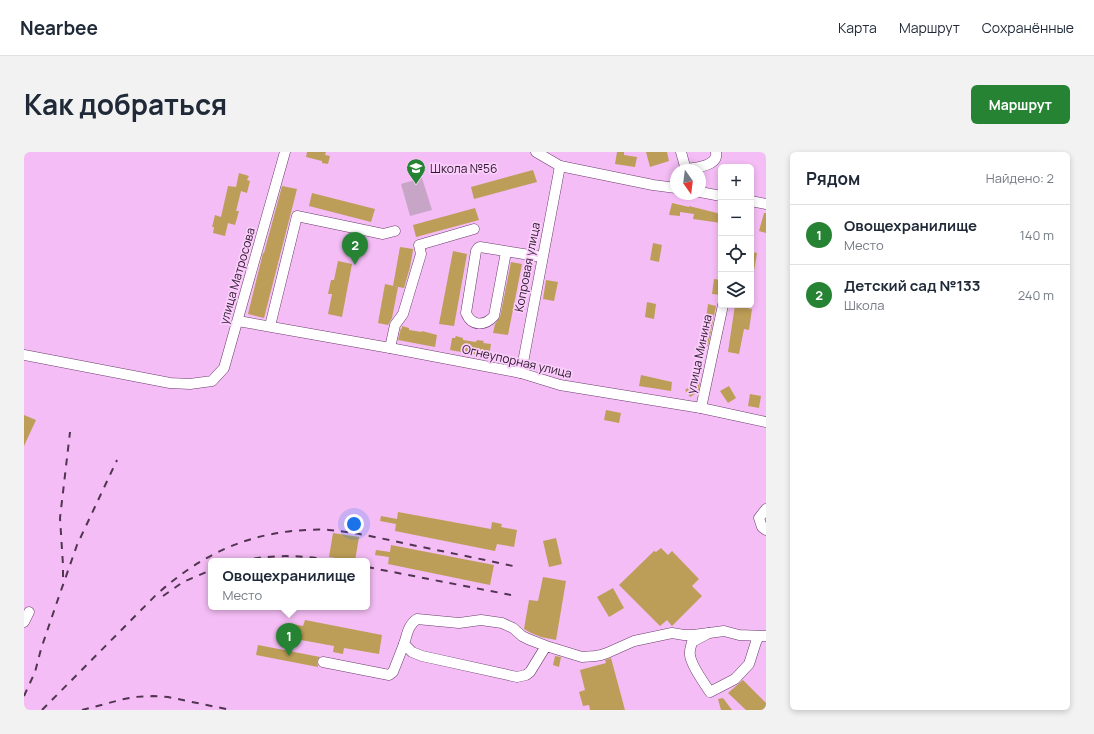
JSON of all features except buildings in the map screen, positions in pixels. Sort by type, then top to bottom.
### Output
[{"type":"street","name":"улица Матросова","points":[[24,355],[170,383],[190,384],[212,381],[224,368],[285,152]]},
{"type":"street","points":[[536,152],[560,166],[670,187]]},
{"type":"street","points":[[681,152],[684,164]]},
{"type":"street","points":[[706,165],[716,159],[716,152]]},
{"type":"street","name":"Копровая улица","points":[[521,373],[560,166]]},
{"type":"street","points":[[706,193],[718,195]]},
{"type":"street","points":[[754,202],[766,204]]},
{"type":"street","points":[[270,326],[297,216],[383,234],[395,231]]},
{"type":"street","points":[[390,348],[395,325],[403,314],[421,254],[419,245],[474,229]]},
{"type":"street","points":[[506,252],[494,316],[483,324],[474,323],[469,319],[466,313],[476,251],[478,248],[480,247],[542,257]]},
{"type":"street","name":"улица Минина","points":[[701,408],[722,308]]},
{"type":"street","name":"Огнеупорная улица","points":[[238,321],[521,373],[560,385],[701,408],[766,422]]},
{"type":"street","points":[[766,509],[759,518],[762,527],[766,530]]},
{"type":"street","points":[[24,622],[29,612]]},
{"type":"street","points":[[323,662],[389,675],[393,672],[408,629],[413,622],[417,620],[459,623],[481,620],[502,623],[508,625],[528,640],[582,657],[607,653],[634,641],[672,632],[684,635],[693,635],[724,631],[740,635],[762,636]]},
{"type":"street","points":[[709,633],[692,642],[690,655],[695,669],[710,692],[735,679],[749,664],[756,642],[762,636]]},
{"type":"street","points":[[404,644],[412,652],[422,656],[517,677],[526,675],[530,672],[546,646]]},
{"type":"shaded area","points":[[422,178],[432,210],[410,216],[401,184]]},
{"type":"railway","points":[[63,577],[60,518],[70,432]]},
{"type":"railway","points":[[24,696],[35,672],[41,649],[77,545],[117,460]]},
{"type":"railway","points":[[42,710],[157,594],[172,581],[203,560],[220,551],[254,538],[292,531],[338,531],[376,537],[513,566]]},
{"type":"railway","points":[[258,558],[276,556],[317,558]]},
{"type":"railway","points":[[370,568],[511,595]]},
{"type":"railway","points":[[163,596],[183,582],[208,571]]},
{"type":"railway","points":[[82,710],[134,697],[153,696],[168,697],[231,710]]},
{"type":"place","name":"Школа №56","points":[[416,185]]},
{"type":"place","name":"Детский сад №133","points":[[355,265]]},
{"type":"place","name":"Овощехранилище","points":[[289,656]]}]
